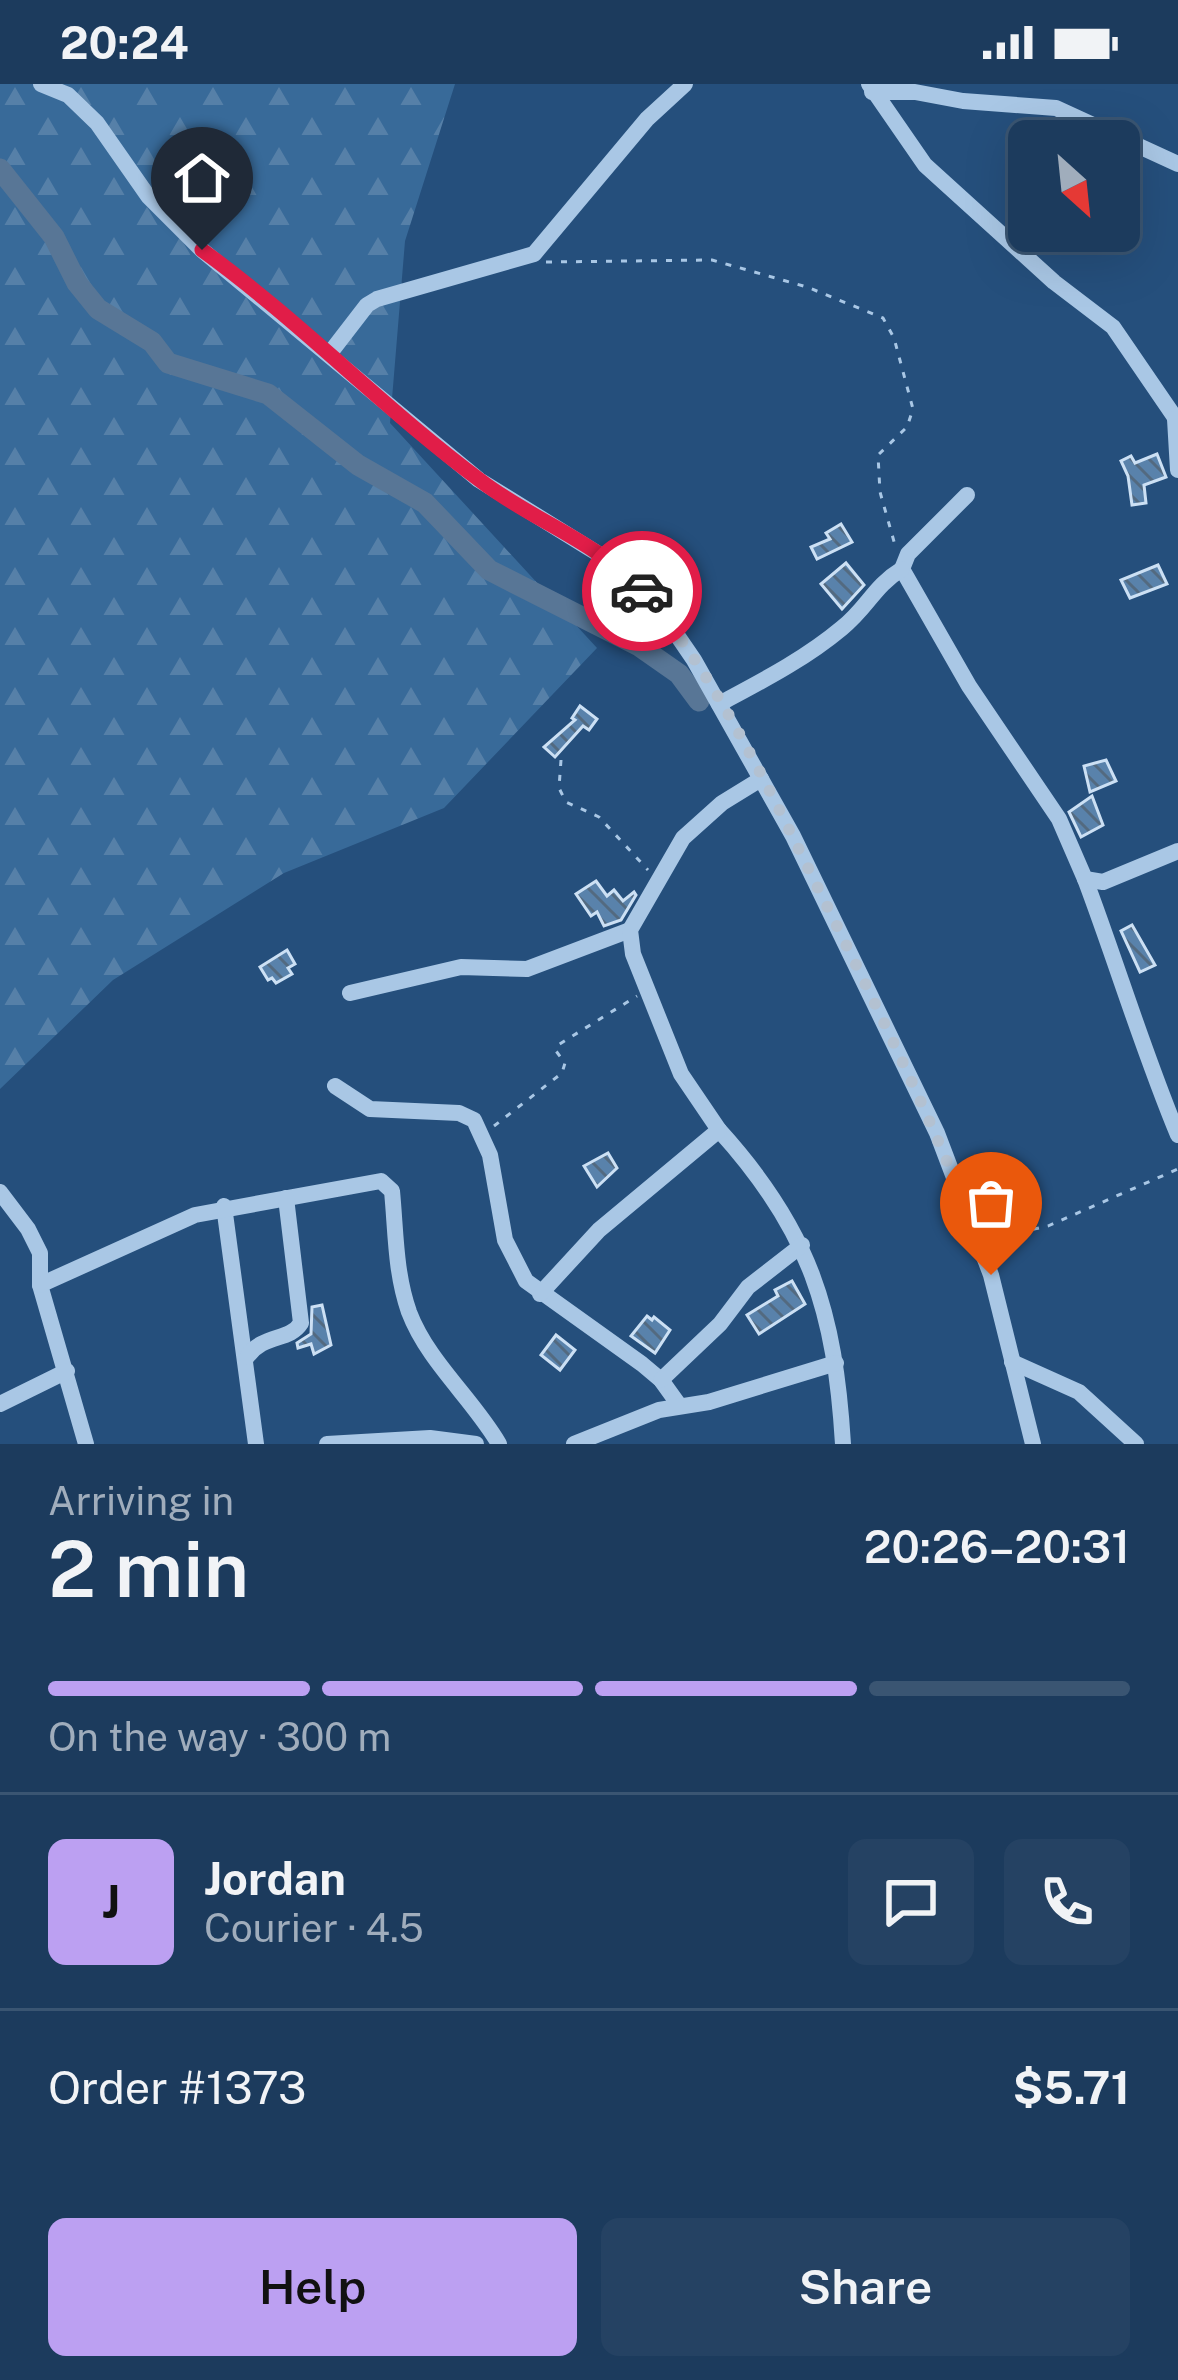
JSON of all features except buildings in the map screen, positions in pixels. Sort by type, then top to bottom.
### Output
[{"type":"street","points":[[41,84],[68,95],[97,123],[139,184],[182,233],[479,480],[589,547],[635,584],[668,622],[761,779],[937,1133],[985,1257],[1034,1444]]},
{"type":"street","points":[[330,353],[377,299],[524,260],[541,248],[647,119],[685,84]]},
{"type":"street","points":[[871,88],[1048,107],[1178,164]]},
{"type":"street","points":[[871,88],[925,165],[1036,266],[1113,327],[1137,356],[1176,421],[1178,470]]},
{"type":"street","points":[[719,704],[823,644],[867,607],[875,588],[903,566],[967,496]]},
{"type":"street","points":[[903,566],[969,686],[1059,819],[1120,970],[1149,1066],[1178,1135]]},
{"type":"street","points":[[761,779],[683,838],[630,930],[633,954],[681,1074],[719,1130],[770,1191],[802,1245],[830,1326],[843,1444]]},
{"type":"street","points":[[1085,879],[1102,882],[1178,850]]},
{"type":"street","points":[[350,993],[396,986],[460,967],[527,969],[630,930]]},
{"type":"street","points":[[335,1087],[359,1104],[382,1112],[459,1113],[474,1120],[492,1163],[505,1240],[516,1267],[540,1294],[594,1326],[661,1380],[679,1405]]},
{"type":"street","points":[[540,1294],[599,1230],[719,1130]]},
{"type":"street","points":[[40,1285],[144,1235],[224,1206],[381,1180],[390,1186],[394,1247],[410,1314],[436,1359],[500,1444]]},
{"type":"street","points":[[0,1192],[40,1253],[40,1285],[86,1444]]},
{"type":"street","points":[[247,1357],[260,1342],[292,1333],[302,1323],[286,1198]]},
{"type":"street","points":[[224,1206],[256,1444]]},
{"type":"street","points":[[661,1380],[720,1324],[748,1287],[802,1245]]},
{"type":"street","points":[[1012,1362],[1066,1384],[1136,1444]]},
{"type":"street","points":[[574,1444],[679,1405],[722,1399],[836,1363]]},
{"type":"street","points":[[0,1404],[67,1371]]},
{"type":"street","points":[[327,1444],[442,1438],[476,1444]]},
{"type":"path","points":[[524,260],[579,264],[712,260],[807,287],[883,318],[894,338],[914,409],[908,428],[882,449],[877,460],[889,527],[903,566]]},
{"type":"path","points":[[561,760],[559,788],[566,802],[599,817],[657,880]]},
{"type":"path","points":[[482,1132],[562,1073],[565,1063],[556,1051],[560,1043],[649,989]]},
{"type":"path","points":[[985,1257],[1021,1232],[1048,1226],[1178,1169]]},
{"type":"green space","points":[[0,84],[455,84],[405,241],[390,423],[597,648],[444,808],[284,873],[113,980],[0,1089]]},
{"type":"waterway","points":[[0,169],[54,237],[77,283],[98,309],[152,342],[168,363],[268,394],[358,465],[425,503],[489,570],[639,646],[679,674],[699,701]]},
{"type":"way so far","points":[[642,591],[694,660],[793,836],[937,1133],[991,1275]]},
{"type":"route","points":[[202,250],[479,480],[589,547],[642,591]]}]
